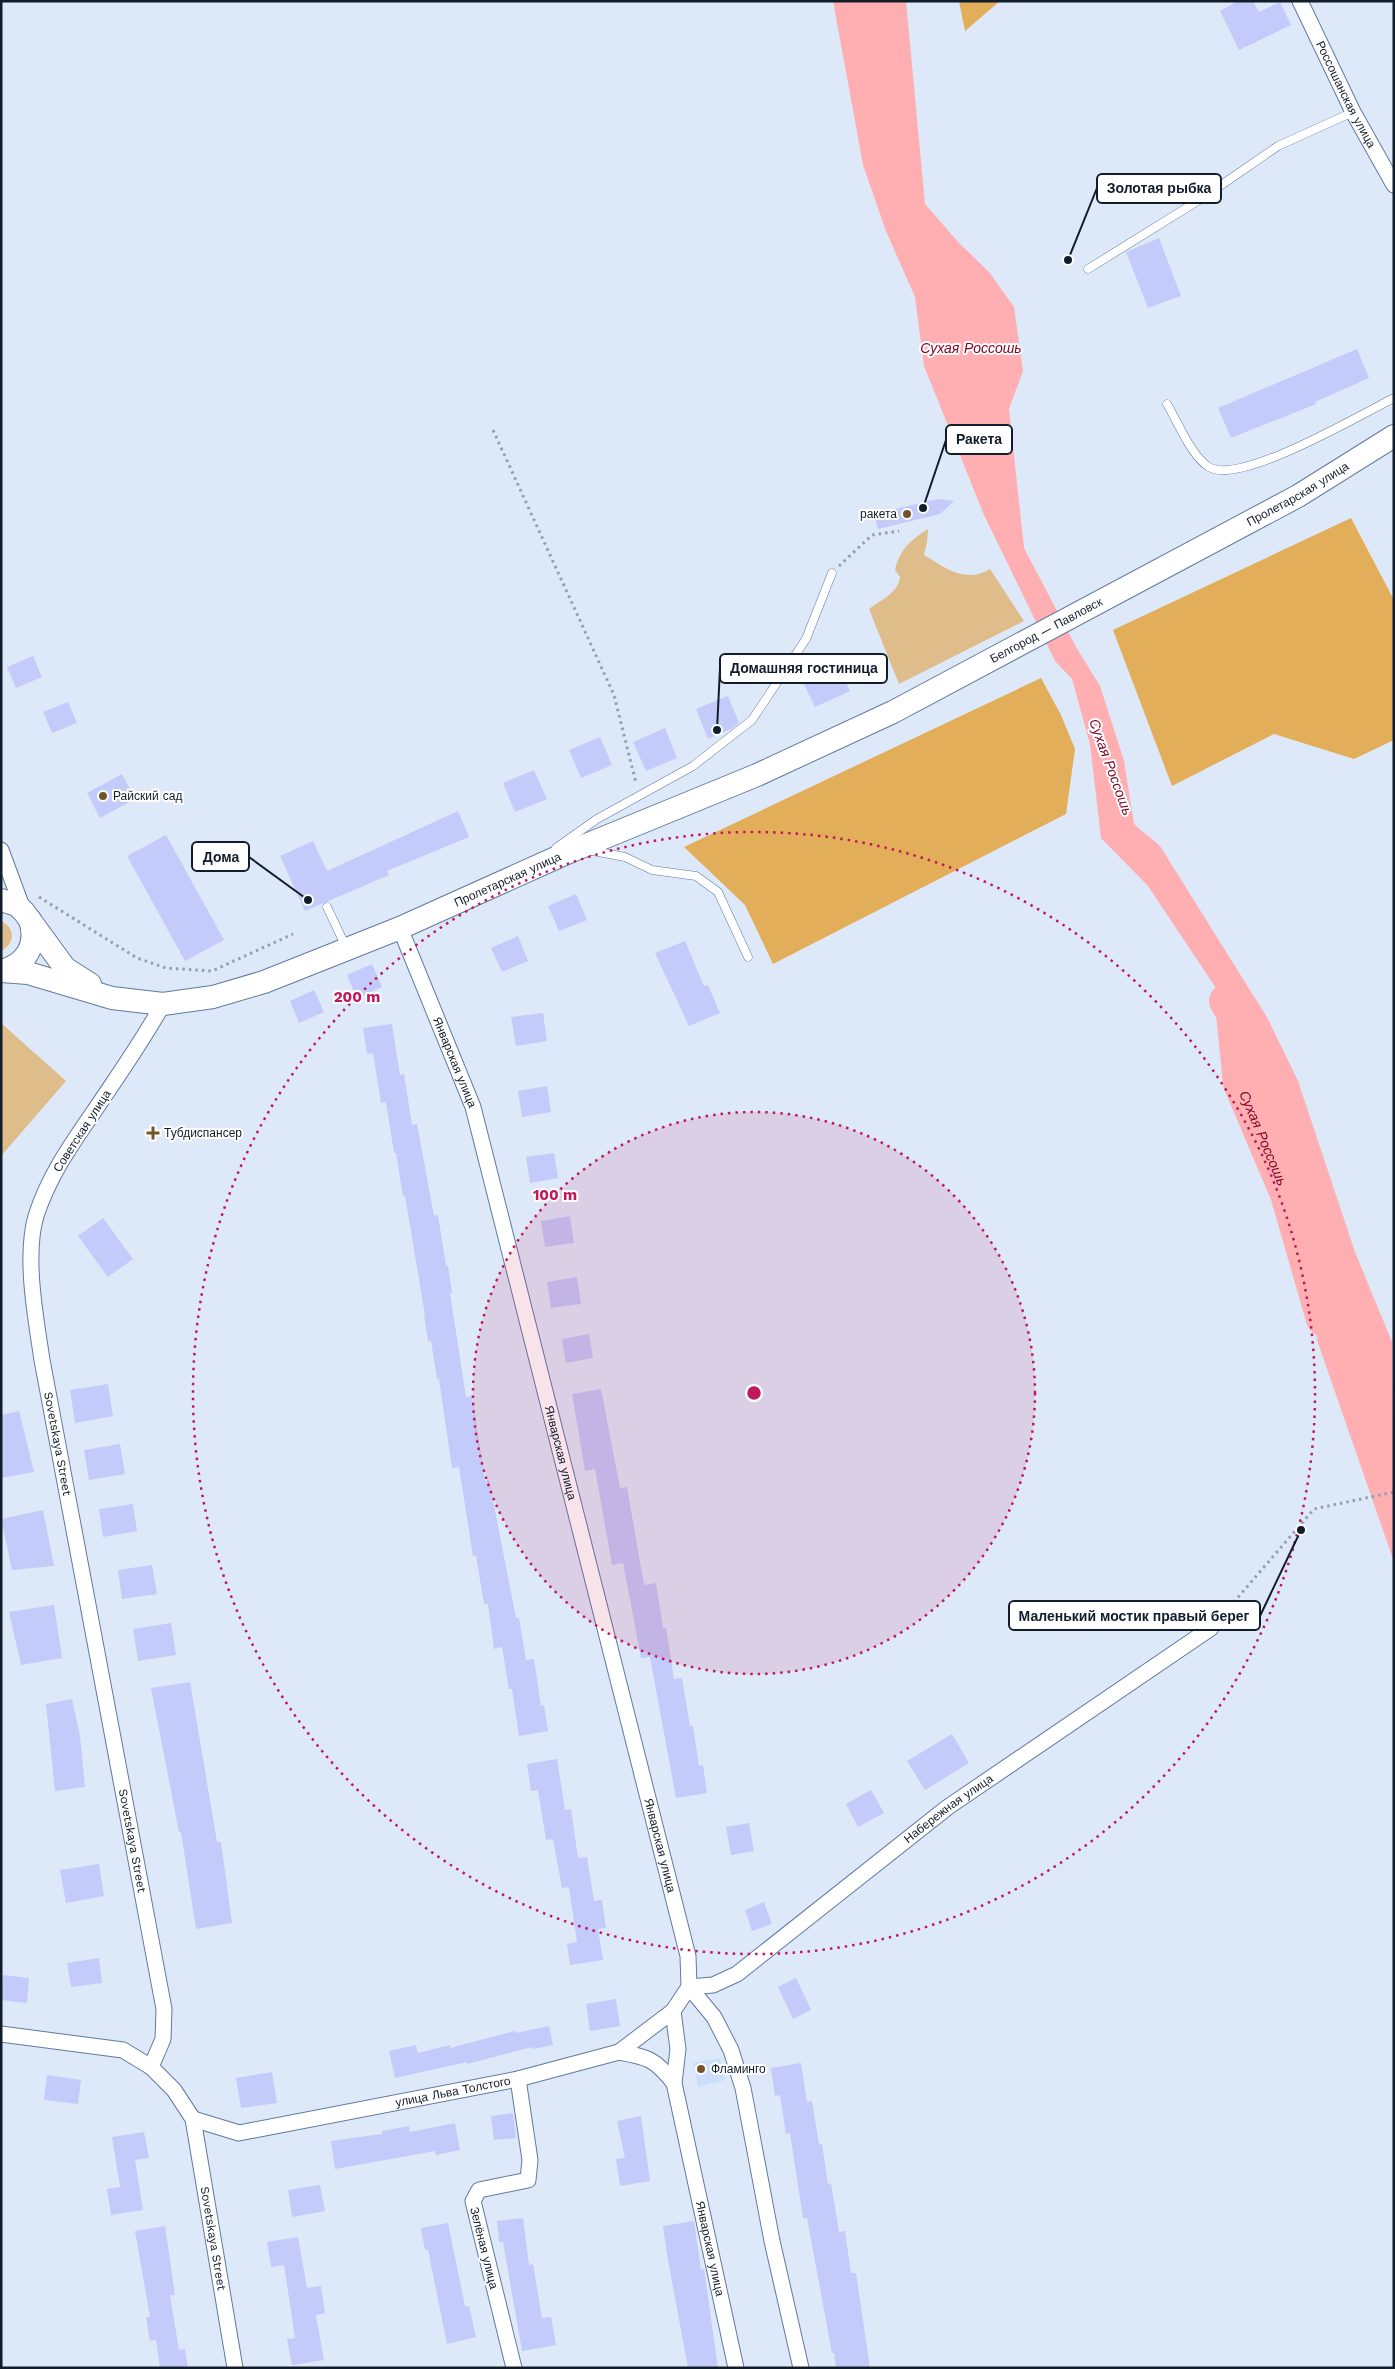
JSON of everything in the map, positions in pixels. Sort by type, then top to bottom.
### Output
[{"type":"main road","name":"Пролетарская улица","points":[[1198,550],[1298,496],[1394,436]]},
{"type":"main road","name":"Белгород — Павловск","points":[[893,712],[1198,550]]},
{"type":"main road","name":"Пролетарская улица","points":[[1,971],[28,973],[112,998],[163,1004],[213,997],[256,985],[400,928],[579,848],[757,775],[893,712]]},
{"type":"main road","points":[[1,900],[17,905],[65,968],[112,998]]},
{"type":"main road","points":[[1,971],[19,964],[31,948],[33,929],[27,916]]},
{"type":"street","name":"Россошанская улица","points":[[1300,1],[1353,112],[1394,185]]},
{"type":"street","points":[[1,850],[27,916]]},
{"type":"street","name":"Январская улица","points":[[400,928],[474,1107],[688,1956],[689,1987]]},
{"type":"street","name":"Советская улица","points":[[151,2067],[163,2039],[164,2009],[42,1360],[34,1299],[31,1255],[36,1217],[57,1166],[144,1038],[163,1004]]},
{"type":"street","name":"Набережная улица","points":[[689,1987],[713,1985],[737,1974],[948,1807],[1211,1628]]},
{"type":"street","points":[[689,1987],[714,2017],[731,2050],[743,2088],[772,2241],[801,2368]]},
{"type":"street","name":"улица Льва Толстого","points":[[193,2119],[238,2133],[518,2078],[619,2052],[673,2011],[689,1987]]},
{"type":"street","name":"Январская улица","points":[[673,2011],[678,2049],[674,2083],[736,2368]]},
{"type":"street","points":[[1,2034],[122,2050],[151,2067]]},
{"type":"street","points":[[619,2052],[642,2056],[659,2064],[674,2083]]},
{"type":"street","name":"Sovetskaya Street","points":[[151,2067],[174,2090],[193,2119],[235,2368]]},
{"type":"street","name":"Зелёная улица","points":[[514,2368],[473,2201],[478,2190],[528,2180],[530,2160],[518,2078]]},
{"type":"lane","points":[[1088,270],[1204,197],[1278,146],[1353,112]]},
{"type":"lane","points":[[1168,404],[1198,458],[1210,468],[1232,471],[1260,464],[1394,398]]},
{"type":"lane","points":[[513,877],[597,819],[693,766],[752,720],[806,639],[832,573]]},
{"type":"lane","points":[[579,848],[625,857],[652,870],[696,876],[718,892],[748,957]]},
{"type":"lane","points":[[327,907],[347,949]]},
{"type":"path","points":[[493,430],[614,695],[639,796]]},
{"type":"path","points":[[832,573],[872,535],[898,531]]},
{"type":"path","points":[[13,881],[137,958],[166,968],[212,971],[293,934]]},
{"type":"path","points":[[1211,1628],[1314,1509],[1394,1492]]},
{"type":"shaded area","points":[[959,1],[1000,1],[965,31]]},
{"type":"shaded area","points":[[1351,518],[1394,600],[1394,740],[1354,759],[1274,734],[1172,786],[1113,630]]},
{"type":"shaded area","points":[[928,529],[924,555],[948,569],[964,575],[981,573],[990,569],[1024,621],[899,684],[869,609],[888,596],[899,583],[900,577],[895,570],[903,551],[912,541]]},
{"type":"shaded area","points":[[1041,678],[1061,715],[1075,749],[1066,814],[773,964],[745,905],[684,847]]},
{"type":"shaded area","points":[[1,921],[9,928],[12,936],[9,944],[1,951]]},
{"type":"shaded area","points":[[1,1023],[66,1081],[1,1156]]},
{"type":"shaded area","points":[[720,2058],[725,2080],[698,2087],[693,2063]]},
{"type":"water","name":"Сухая Россошь","points":[[833,1],[906,1],[925,204],[959,243],[989,272],[1014,307],[1023,371],[1009,409],[1024,548],[1076,647],[1100,686],[1124,761],[1134,824],[1160,846],[1268,1019],[1298,1081],[1355,1252],[1392,1342],[1394,1562],[1317,1340],[1308,1255],[1307,1201],[1275,1126],[1248,1103],[1240,1083],[1236,1045],[1220,994],[1148,886],[1101,838],[1090,744],[1072,679],[1055,661],[984,515],[924,366],[915,297],[886,231],[863,165]]},
{"type":"building","points":[[1238,1],[1253,1],[1259,12],[1280,2],[1291,25],[1239,50],[1220,11]]},
{"type":"building","points":[[1159,238],[1181,296],[1148,308],[1126,252]]},
{"type":"building","points":[[1357,349],[1369,378],[1315,402],[1316,404],[1231,438],[1218,408]]},
{"type":"building","name":"ракета","points":[[938,499],[954,501],[940,514],[878,529],[874,514]]},
{"type":"building","points":[[33,656],[42,677],[16,688],[7,667]]},
{"type":"building","points":[[833,656],[850,691],[815,707],[799,674]]},
{"type":"building","points":[[728,696],[739,723],[731,729],[708,739],[696,709]]},
{"type":"building","points":[[68,702],[77,723],[52,733],[43,712]]},
{"type":"building","points":[[665,728],[677,758],[646,771],[633,742]]},
{"type":"building","points":[[600,737],[612,765],[581,778],[569,750]]},
{"type":"building","points":[[534,770],[547,799],[515,812],[503,783]]},
{"type":"building","points":[[122,774],[135,799],[100,818],[87,793]]},
{"type":"building","points":[[458,811],[469,837],[387,871],[389,875],[305,911],[280,856],[313,841],[327,871]]},
{"type":"building","points":[[166,835],[224,940],[185,961],[127,856]]},
{"type":"building","points":[[576,894],[587,920],[559,931],[548,906]]},
{"type":"building","points":[[518,936],[528,961],[502,972],[491,948]]},
{"type":"building","points":[[685,941],[704,986],[708,985],[720,1013],[689,1026],[655,953]]},
{"type":"building","points":[[372,964],[382,987],[357,998],[347,975]]},
{"type":"building","points":[[314,990],[324,1012],[299,1023],[290,1001]]},
{"type":"building","points":[[543,1013],[547,1041],[516,1046],[511,1017]]},
{"type":"building","points":[[392,1024],[400,1075],[404,1074],[412,1125],[417,1124],[434,1216],[438,1215],[446,1266],[448,1266],[452,1293],[450,1293],[466,1397],[472,1396],[485,1481],[489,1480],[516,1618],[519,1618],[526,1660],[534,1659],[541,1706],[544,1705],[548,1731],[519,1736],[512,1689],[509,1689],[502,1647],[494,1649],[488,1604],[484,1604],[476,1556],[473,1556],[459,1467],[452,1468],[439,1379],[437,1379],[431,1341],[428,1342],[405,1196],[403,1196],[396,1153],[394,1153],[386,1102],[381,1103],[373,1053],[367,1054],[363,1028]]},
{"type":"building","points":[[547,1086],[551,1112],[522,1117],[518,1091]]},
{"type":"building","points":[[554,1153],[558,1178],[530,1183],[526,1157]]},
{"type":"building","points":[[570,1216],[574,1243],[545,1247],[541,1221]]},
{"type":"building","points":[[103,1218],[133,1259],[108,1277],[78,1236]]},
{"type":"building","points":[[577,1277],[581,1304],[551,1308],[547,1282]]},
{"type":"building","points":[[589,1334],[593,1358],[566,1363],[562,1339]]},
{"type":"building","points":[[108,1384],[113,1416],[75,1423],[70,1390]]},
{"type":"building","points":[[601,1389],[620,1488],[627,1487],[644,1585],[656,1583],[663,1628],[666,1628],[674,1679],[682,1678],[690,1726],[693,1726],[699,1766],[703,1765],[707,1793],[676,1798],[650,1657],[641,1658],[623,1563],[612,1565],[595,1469],[585,1471],[572,1394]]},
{"type":"building","points":[[19,1411],[34,1472],[1,1478],[1,1415]]},
{"type":"building","points":[[120,1444],[125,1474],[89,1480],[84,1450]]},
{"type":"building","points":[[133,1504],[137,1531],[103,1537],[99,1509]]},
{"type":"building","points":[[43,1510],[54,1566],[12,1570],[1,1519]]},
{"type":"building","points":[[152,1565],[157,1594],[122,1599],[118,1570]]},
{"type":"building","points":[[54,1605],[62,1658],[21,1665],[9,1612]]},
{"type":"building","points":[[171,1623],[176,1655],[138,1661],[133,1629]]},
{"type":"building","points":[[190,1682],[217,1842],[221,1842],[232,1923],[196,1929],[181,1832],[179,1832],[151,1688]]},
{"type":"building","points":[[72,1699],[80,1736],[85,1787],[55,1791],[46,1704]]},
{"type":"building","points":[[952,1734],[969,1763],[925,1790],[907,1761]]},
{"type":"building","points":[[557,1759],[565,1810],[571,1809],[578,1858],[587,1857],[594,1901],[602,1900],[606,1928],[598,1929],[603,1960],[570,1965],[567,1944],[577,1942],[569,1887],[562,1888],[553,1839],[546,1840],[538,1790],[531,1791],[527,1764]]},
{"type":"building","points":[[871,1790],[884,1813],[858,1827],[846,1804]]},
{"type":"building","points":[[749,1823],[754,1851],[731,1855],[726,1827]]},
{"type":"building","points":[[99,1864],[104,1896],[66,1903],[60,1870]]},
{"type":"building","points":[[764,1902],[772,1924],[752,1931],[745,1910]]},
{"type":"building","points":[[99,1958],[102,1983],[71,1987],[67,1963]]},
{"type":"building","points":[[3,1975],[29,1978],[27,2003],[1,2000]]},
{"type":"building","points":[[796,1978],[811,2010],[793,2019],[778,1987]]},
{"type":"building","points":[[616,1999],[620,2026],[590,2031],[586,2004]]},
{"type":"building","points":[[549,2026],[553,2045],[532,2049],[532,2047],[467,2064],[467,2062],[395,2078],[389,2051],[416,2045],[418,2053],[450,2045],[450,2048],[515,2031],[516,2033]]},
{"type":"building","points":[[801,2063],[807,2102],[812,2101],[819,2144],[822,2144],[828,2184],[831,2183],[839,2232],[845,2231],[851,2273],[856,2273],[870,2368],[836,2368],[834,2353],[832,2353],[807,2218],[803,2218],[790,2133],[786,2134],[780,2095],[775,2096],[771,2068]]},
{"type":"building","points":[[272,2072],[277,2103],[241,2108],[236,2078]]},
{"type":"building","points":[[47,2075],[81,2080],[78,2104],[44,2100]]},
{"type":"building","points":[[513,2113],[516,2138],[494,2140],[491,2116]]},
{"type":"building","points":[[641,2116],[650,2181],[620,2186],[616,2159],[625,2158],[617,2121]]},
{"type":"building","points":[[455,2123],[460,2150],[436,2155],[435,2151],[335,2169],[331,2141],[382,2134],[382,2131],[409,2126],[410,2132]]},
{"type":"building","points":[[144,2132],[149,2158],[135,2160],[143,2210],[111,2215],[107,2189],[120,2187],[112,2137]]},
{"type":"building","points":[[320,2185],[325,2211],[292,2217],[288,2190]]},
{"type":"building","points":[[523,2218],[529,2265],[533,2264],[542,2318],[551,2317],[556,2345],[522,2351],[503,2242],[499,2242],[497,2221]]},
{"type":"building","points":[[694,2221],[701,2270],[704,2269],[718,2368],[688,2368],[667,2254],[663,2226]]},
{"type":"building","points":[[448,2223],[465,2306],[469,2306],[476,2337],[447,2344],[428,2250],[425,2250],[421,2228]]},
{"type":"building","points":[[165,2226],[175,2295],[170,2295],[179,2350],[185,2349],[188,2368],[160,2368],[156,2340],[150,2341],[146,2317],[150,2317],[135,2231]]},
{"type":"building","points":[[298,2237],[307,2288],[321,2286],[325,2313],[316,2315],[324,2360],[292,2365],[287,2339],[295,2338],[284,2265],[271,2267],[267,2242]]},
{"type":"waterway","name":"Сухая Россошь","points":[[1226,1001],[1233,1013],[1240,1083],[1287,1194],[1323,1319]]},
{"type":"place","name":"Золотая рыбка","points":[[1068,260]]},
{"type":"place","name":"Ракета","points":[[923,508]]},
{"type":"place","name":"ракета","points":[[907,514]]},
{"type":"place","name":"Домашняя гостиница","points":[[717,730]]},
{"type":"place","name":"Райский сад","points":[[103,796]]},
{"type":"place","name":"Дома","points":[[308,900]]},
{"type":"place","name":"Тубдиспансер","points":[[153,1133]]},
{"type":"place","name":"Маленький мостик правый берег","points":[[1301,1530]]},
{"type":"place","name":"Фламинго","points":[[701,2069]]}]
